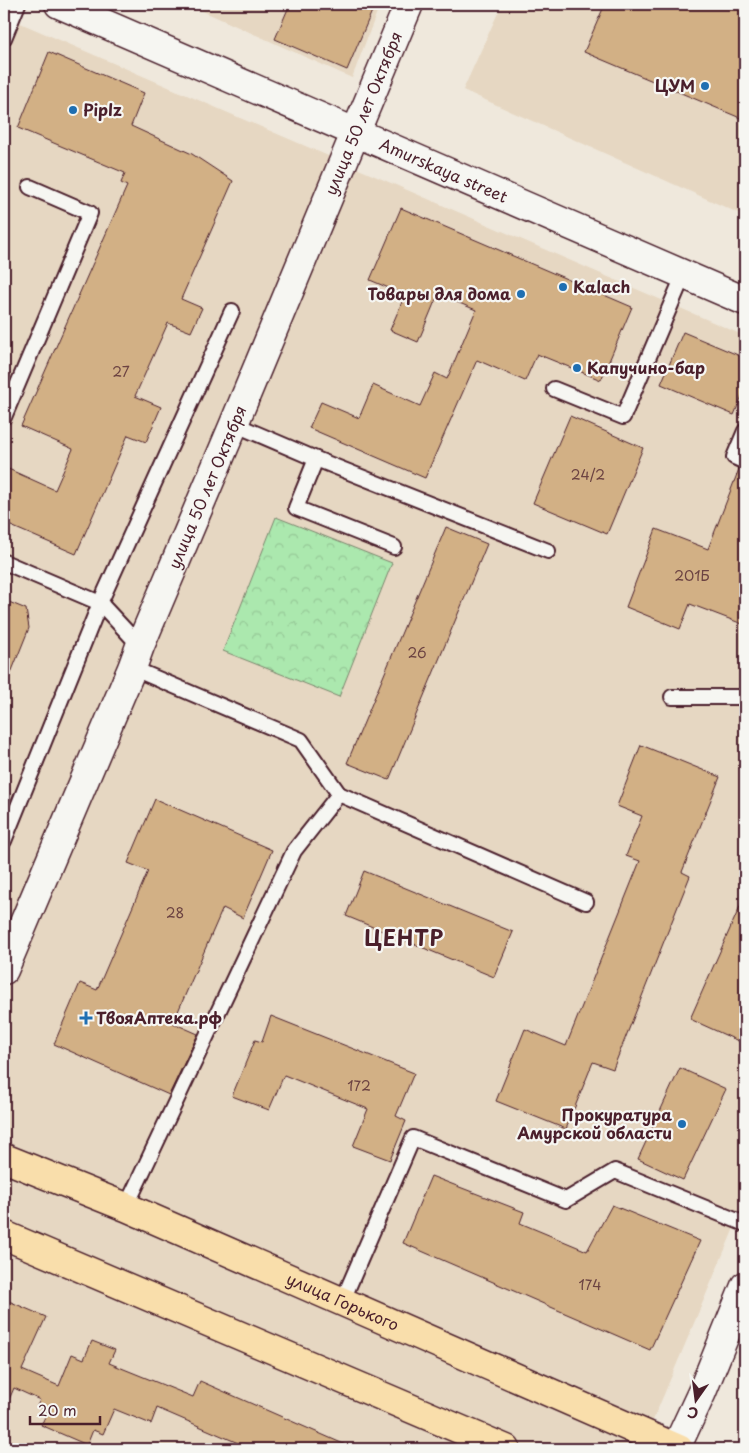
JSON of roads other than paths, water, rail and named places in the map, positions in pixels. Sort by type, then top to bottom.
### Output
[{"type":"main road","name":"Amurskaya street","points":[[59,4],[745,301]]},
{"type":"main road","name":"улица 50 лет Октября","points":[[4,970],[409,4]]},
{"type":"main road","name":"улица Горького","points":[[4,1158],[126,1207],[677,1449]]},
{"type":"main road","points":[[4,1235],[506,1449]]},
{"type":"main road","points":[[677,1449],[745,1286]]},
{"type":"lane","points":[[4,38],[18,4]]},
{"type":"lane","points":[[4,417],[90,213],[30,187]]},
{"type":"lane","points":[[554,389],[623,417],[684,274]]},
{"type":"lane","points":[[4,841],[100,603],[232,311]]},
{"type":"lane","points":[[234,424],[316,459],[548,551]]},
{"type":"lane","points":[[745,431],[734,457],[745,462]]},
{"type":"lane","points":[[316,459],[296,508],[394,547]]},
{"type":"lane","points":[[4,562],[100,603],[136,657],[301,740],[339,794],[586,902]]},
{"type":"lane","points":[[672,697],[745,697]]},
{"type":"lane","points":[[126,1207],[294,851],[339,794]]},
{"type":"lane","points":[[342,1302],[413,1138],[566,1200],[615,1171],[745,1224]]},
{"type":"place","name":"ЦУМ","points":[[705,86]]},
{"type":"place","name":"Piplz","points":[[73,110]]},
{"type":"place","name":"Kalach","points":[[563,287]]},
{"type":"place","name":"Товары для дома","points":[[521,294]]},
{"type":"place","name":"Капучино-бар","points":[[577,368]]},
{"type":"place","name":"ТвояАптека.рф","points":[[86,1018]]},
{"type":"place","name":"Прокуратура Амурской области","points":[[682,1124]]},
{"type":"district","name":"ЦЕНТР","points":[[404,939]]}]
